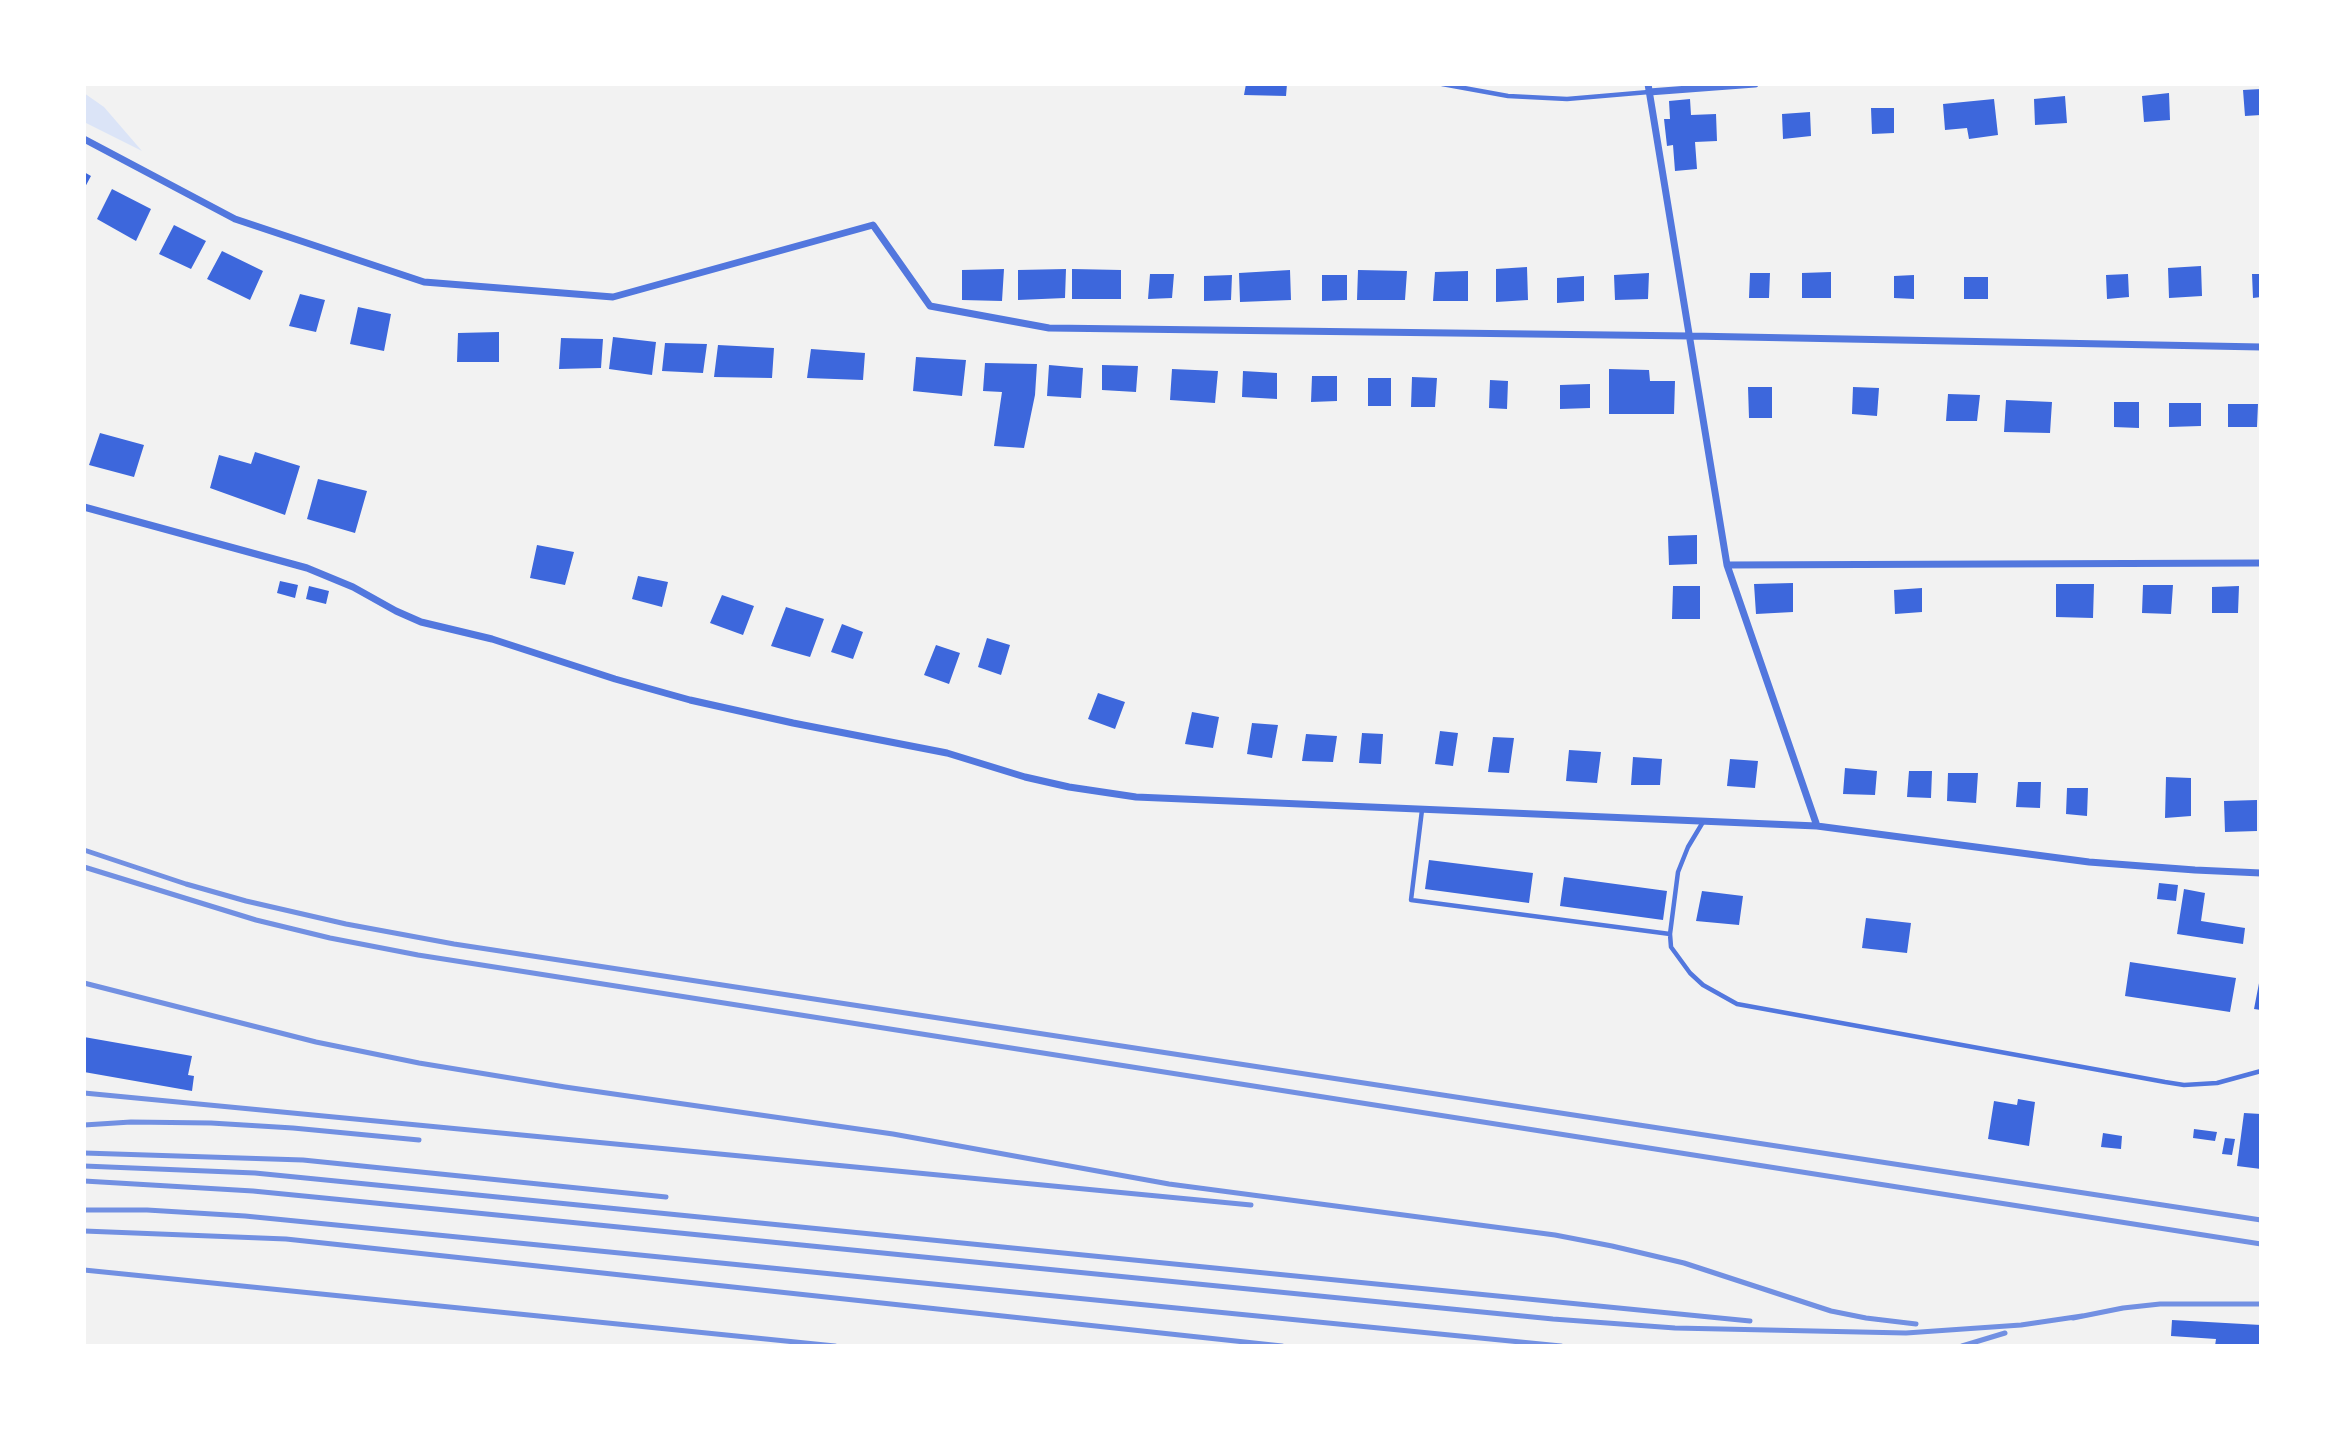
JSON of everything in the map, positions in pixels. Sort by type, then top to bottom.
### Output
[{"type":"street","points":[[1755,84],[1648,88],[1727,565],[1817,826]]},
{"type":"street","points":[[84,139],[236,219],[424,282],[612,297],[873,225],[930,306],[1049,327],[2261,347]]},
{"type":"street","points":[[84,507],[307,568],[344,582],[421,622],[492,639],[615,679],[690,700],[947,753],[1025,777],[1069,787],[1136,797],[1817,826],[2090,862],[2261,873]]},
{"type":"street","points":[[1727,565],[2261,562]]},
{"type":"lane","points":[[1442,84],[1508,96],[1567,99],[1648,88]]},
{"type":"lane","points":[[1422,810],[1411,900],[1670,934]]},
{"type":"lane","points":[[1703,821],[1678,872],[1670,934],[1671,947],[1690,973],[1703,985],[1737,1004],[2184,1085],[2217,1083],[2261,1071]]},
{"type":"shaded area","points":[[84,93],[104,107],[142,151],[84,122]]},
{"type":"building","points":[[1246,84],[1287,84],[1286,96],[1244,95]]},
{"type":"building","points":[[2261,89],[2261,115],[2245,116],[2243,90]]},
{"type":"building","points":[[2169,93],[2170,120],[2144,122],[2142,96]]},
{"type":"building","points":[[2065,96],[2067,123],[2035,125],[2034,99]]},
{"type":"building","points":[[1690,99],[1691,115],[1716,114],[1717,141],[1695,142],[1697,169],[1675,171],[1673,145],[1667,146],[1664,119],[1670,119],[1669,101]]},
{"type":"building","points":[[1994,99],[1998,135],[1969,139],[1967,128],[1945,130],[1943,104]]},
{"type":"building","points":[[1871,108],[1894,108],[1894,133],[1872,134]]},
{"type":"building","points":[[1810,112],[1811,136],[1783,139],[1782,114]]},
{"type":"building","points":[[84,172],[91,176],[84,189]]},
{"type":"building","points":[[112,189],[151,209],[136,241],[97,219]]},
{"type":"building","points":[[174,225],[206,241],[191,269],[159,254]]},
{"type":"building","points":[[222,251],[263,271],[250,300],[207,279]]},
{"type":"building","points":[[2201,266],[2202,296],[2169,298],[2168,268]]},
{"type":"building","points":[[1527,267],[1528,300],[1496,302],[1496,269]]},
{"type":"building","points":[[1004,269],[1002,301],[962,300],[962,270]]},
{"type":"building","points":[[1066,269],[1065,298],[1018,300],[1018,270]]},
{"type":"building","points":[[1072,269],[1121,270],[1121,299],[1072,299]]},
{"type":"building","points":[[1290,270],[1291,300],[1240,302],[1239,273]]},
{"type":"building","points":[[1358,270],[1407,271],[1405,300],[1357,300]]},
{"type":"building","points":[[1468,271],[1468,301],[1433,301],[1435,272]]},
{"type":"building","points":[[1831,272],[1831,298],[1802,298],[1802,273]]},
{"type":"building","points":[[1649,273],[1648,299],[1615,300],[1614,275]]},
{"type":"building","points":[[1750,273],[1770,273],[1769,298],[1749,298]]},
{"type":"building","points":[[1150,274],[1174,274],[1172,298],[1148,299]]},
{"type":"building","points":[[2128,274],[2129,297],[2107,299],[2106,275]]},
{"type":"building","points":[[2252,274],[2261,274],[2261,297],[2253,298]]},
{"type":"building","points":[[1232,275],[1231,300],[1204,301],[1204,276]]},
{"type":"building","points":[[1322,275],[1347,275],[1347,300],[1322,301]]},
{"type":"building","points":[[1914,275],[1914,299],[1894,298],[1894,276]]},
{"type":"building","points":[[1584,276],[1584,301],[1557,303],[1557,278]]},
{"type":"building","points":[[1964,277],[1988,277],[1988,299],[1964,299]]},
{"type":"building","points":[[300,294],[325,300],[316,332],[289,326]]},
{"type":"building","points":[[358,307],[391,314],[384,351],[350,344]]},
{"type":"building","points":[[499,332],[499,362],[457,362],[458,333]]},
{"type":"building","points":[[613,337],[656,342],[652,375],[609,369]]},
{"type":"building","points":[[561,338],[603,339],[601,368],[559,369]]},
{"type":"building","points":[[665,343],[707,344],[703,373],[662,371]]},
{"type":"building","points":[[718,345],[774,348],[772,378],[714,377]]},
{"type":"building","points":[[811,349],[865,353],[863,380],[807,378]]},
{"type":"building","points":[[916,357],[966,360],[962,396],[913,391]]},
{"type":"building","points":[[985,363],[1037,364],[1035,395],[1024,448],[994,446],[1002,392],[983,391]]},
{"type":"building","points":[[1049,365],[1083,368],[1081,398],[1047,396]]},
{"type":"building","points":[[1102,365],[1138,366],[1136,392],[1102,390]]},
{"type":"building","points":[[1172,369],[1218,371],[1215,403],[1170,400]]},
{"type":"building","points":[[1609,369],[1649,370],[1650,381],[1675,381],[1674,414],[1609,414]]},
{"type":"building","points":[[1243,371],[1277,373],[1277,399],[1242,397]]},
{"type":"building","points":[[1312,376],[1337,376],[1337,401],[1311,402]]},
{"type":"building","points":[[1412,377],[1437,378],[1435,407],[1411,407]]},
{"type":"building","points":[[1368,378],[1391,378],[1391,406],[1368,406]]},
{"type":"building","points":[[1490,380],[1508,381],[1507,409],[1489,408]]},
{"type":"building","points":[[1590,384],[1590,408],[1560,409],[1560,385]]},
{"type":"building","points":[[1748,387],[1772,387],[1772,418],[1749,418]]},
{"type":"building","points":[[1853,387],[1879,388],[1877,416],[1852,414]]},
{"type":"building","points":[[1948,394],[1980,395],[1977,421],[1946,421]]},
{"type":"building","points":[[2006,400],[2052,402],[2050,433],[2004,432]]},
{"type":"building","points":[[2114,402],[2139,402],[2139,428],[2114,427]]},
{"type":"building","points":[[2169,403],[2201,403],[2201,426],[2169,427]]},
{"type":"building","points":[[2228,404],[2258,404],[2257,427],[2228,427]]},
{"type":"building","points":[[100,433],[144,445],[134,477],[89,465]]},
{"type":"building","points":[[255,452],[300,466],[285,515],[210,488],[219,455],[251,464]]},
{"type":"building","points":[[318,479],[367,491],[355,533],[307,519]]},
{"type":"building","points":[[1697,535],[1697,564],[1669,565],[1668,536]]},
{"type":"building","points":[[537,545],[574,552],[565,585],[530,578]]},
{"type":"building","points":[[638,576],[668,582],[662,607],[632,599]]},
{"type":"building","points":[[280,581],[298,585],[295,598],[277,593]]},
{"type":"building","points":[[1793,583],[1793,612],[1756,614],[1754,584]]},
{"type":"building","points":[[2056,584],[2094,584],[2093,618],[2056,617]]},
{"type":"building","points":[[2143,585],[2173,585],[2171,614],[2142,613]]},
{"type":"building","points":[[309,586],[329,591],[326,604],[306,599]]},
{"type":"building","points":[[1673,586],[1700,586],[1700,619],[1672,619]]},
{"type":"building","points":[[2239,586],[2238,613],[2212,613],[2212,587]]},
{"type":"building","points":[[1922,588],[1922,612],[1895,614],[1894,590]]},
{"type":"building","points":[[722,595],[754,606],[743,635],[710,623]]},
{"type":"building","points":[[786,607],[824,619],[810,657],[771,646]]},
{"type":"building","points":[[842,624],[863,632],[853,659],[831,652]]},
{"type":"building","points":[[987,638],[1010,645],[1001,675],[978,667]]},
{"type":"building","points":[[936,645],[960,653],[949,684],[924,675]]},
{"type":"building","points":[[1098,693],[1125,702],[1115,729],[1088,719]]},
{"type":"building","points":[[1192,712],[1219,717],[1213,748],[1185,744]]},
{"type":"building","points":[[1252,723],[1278,725],[1272,758],[1247,754]]},
{"type":"building","points":[[1440,731],[1458,733],[1453,766],[1435,764]]},
{"type":"building","points":[[1362,733],[1383,734],[1381,764],[1359,763]]},
{"type":"building","points":[[1306,734],[1337,736],[1333,762],[1302,761]]},
{"type":"building","points":[[1493,737],[1514,738],[1509,773],[1488,772]]},
{"type":"building","points":[[1569,750],[1601,752],[1597,783],[1566,781]]},
{"type":"building","points":[[1633,757],[1662,759],[1660,785],[1631,785]]},
{"type":"building","points":[[1730,759],[1758,761],[1755,788],[1727,786]]},
{"type":"building","points":[[1845,768],[1877,771],[1875,795],[1843,794]]},
{"type":"building","points":[[1909,771],[1932,771],[1931,798],[1907,797]]},
{"type":"building","points":[[1948,773],[1978,773],[1976,803],[1947,801]]},
{"type":"building","points":[[2166,777],[2191,778],[2191,816],[2165,818]]},
{"type":"building","points":[[2018,782],[2041,782],[2040,808],[2016,807]]},
{"type":"building","points":[[2067,788],[2088,788],[2087,816],[2066,814]]},
{"type":"building","points":[[2257,800],[2257,831],[2225,832],[2224,801]]},
{"type":"building","points":[[1429,860],[1533,873],[1529,903],[1425,889]]},
{"type":"building","points":[[1564,877],[1667,891],[1663,920],[1560,906]]},
{"type":"building","points":[[2159,883],[2178,885],[2176,901],[2157,899]]},
{"type":"building","points":[[2184,889],[2205,893],[2201,921],[2245,928],[2243,944],[2177,934]]},
{"type":"building","points":[[1702,891],[1743,896],[1739,925],[1696,921]]},
{"type":"building","points":[[1866,918],[1911,923],[1907,953],[1862,948]]},
{"type":"building","points":[[2130,962],[2236,978],[2230,1012],[2125,996]]},
{"type":"building","points":[[2261,978],[2261,1010],[2254,1009]]},
{"type":"building","points":[[84,1037],[192,1056],[188,1075],[194,1076],[192,1091],[84,1072]]},
{"type":"building","points":[[2018,1099],[2035,1102],[2029,1146],[1988,1139],[1994,1101],[2017,1105]]},
{"type":"building","points":[[2244,1113],[2261,1114],[2261,1169],[2237,1166]]},
{"type":"building","points":[[2194,1129],[2217,1132],[2215,1141],[2193,1138]]},
{"type":"building","points":[[2103,1133],[2122,1136],[2121,1149],[2101,1147]]},
{"type":"building","points":[[2225,1138],[2235,1139],[2232,1155],[2222,1154]]},
{"type":"building","points":[[2172,1320],[2261,1325],[2261,1346],[2215,1346],[2216,1339],[2171,1336]]},
{"type":"railway","points":[[84,850],[246,901],[346,924],[454,944],[2261,1220]]},
{"type":"railway","points":[[84,867],[256,920],[418,955],[2261,1244]]},
{"type":"railway","points":[[84,983],[316,1042],[419,1063],[565,1087],[893,1134],[1169,1184],[1555,1235],[1684,1263],[1831,1311],[1916,1324]]},
{"type":"railway","points":[[84,1093],[1251,1205]]},
{"type":"railway","points":[[84,1125],[131,1122],[211,1123],[419,1140]]},
{"type":"railway","points":[[84,1153],[303,1160],[666,1197]]},
{"type":"railway","points":[[84,1166],[255,1173],[1750,1321]]},
{"type":"railway","points":[[84,1181],[253,1191],[1553,1319],[1675,1328],[1906,1333],[2021,1325],[2082,1316]]},
{"type":"railway","points":[[84,1210],[147,1210],[245,1216],[1561,1346]]},
{"type":"railway","points":[[84,1231],[286,1239],[1282,1346]]},
{"type":"railway","points":[[84,1270],[835,1346]]},
{"type":"railway","points":[[2073,1318],[2160,1304],[2261,1304]]},
{"type":"railway","points":[[1962,1346],[2005,1333]]}]
